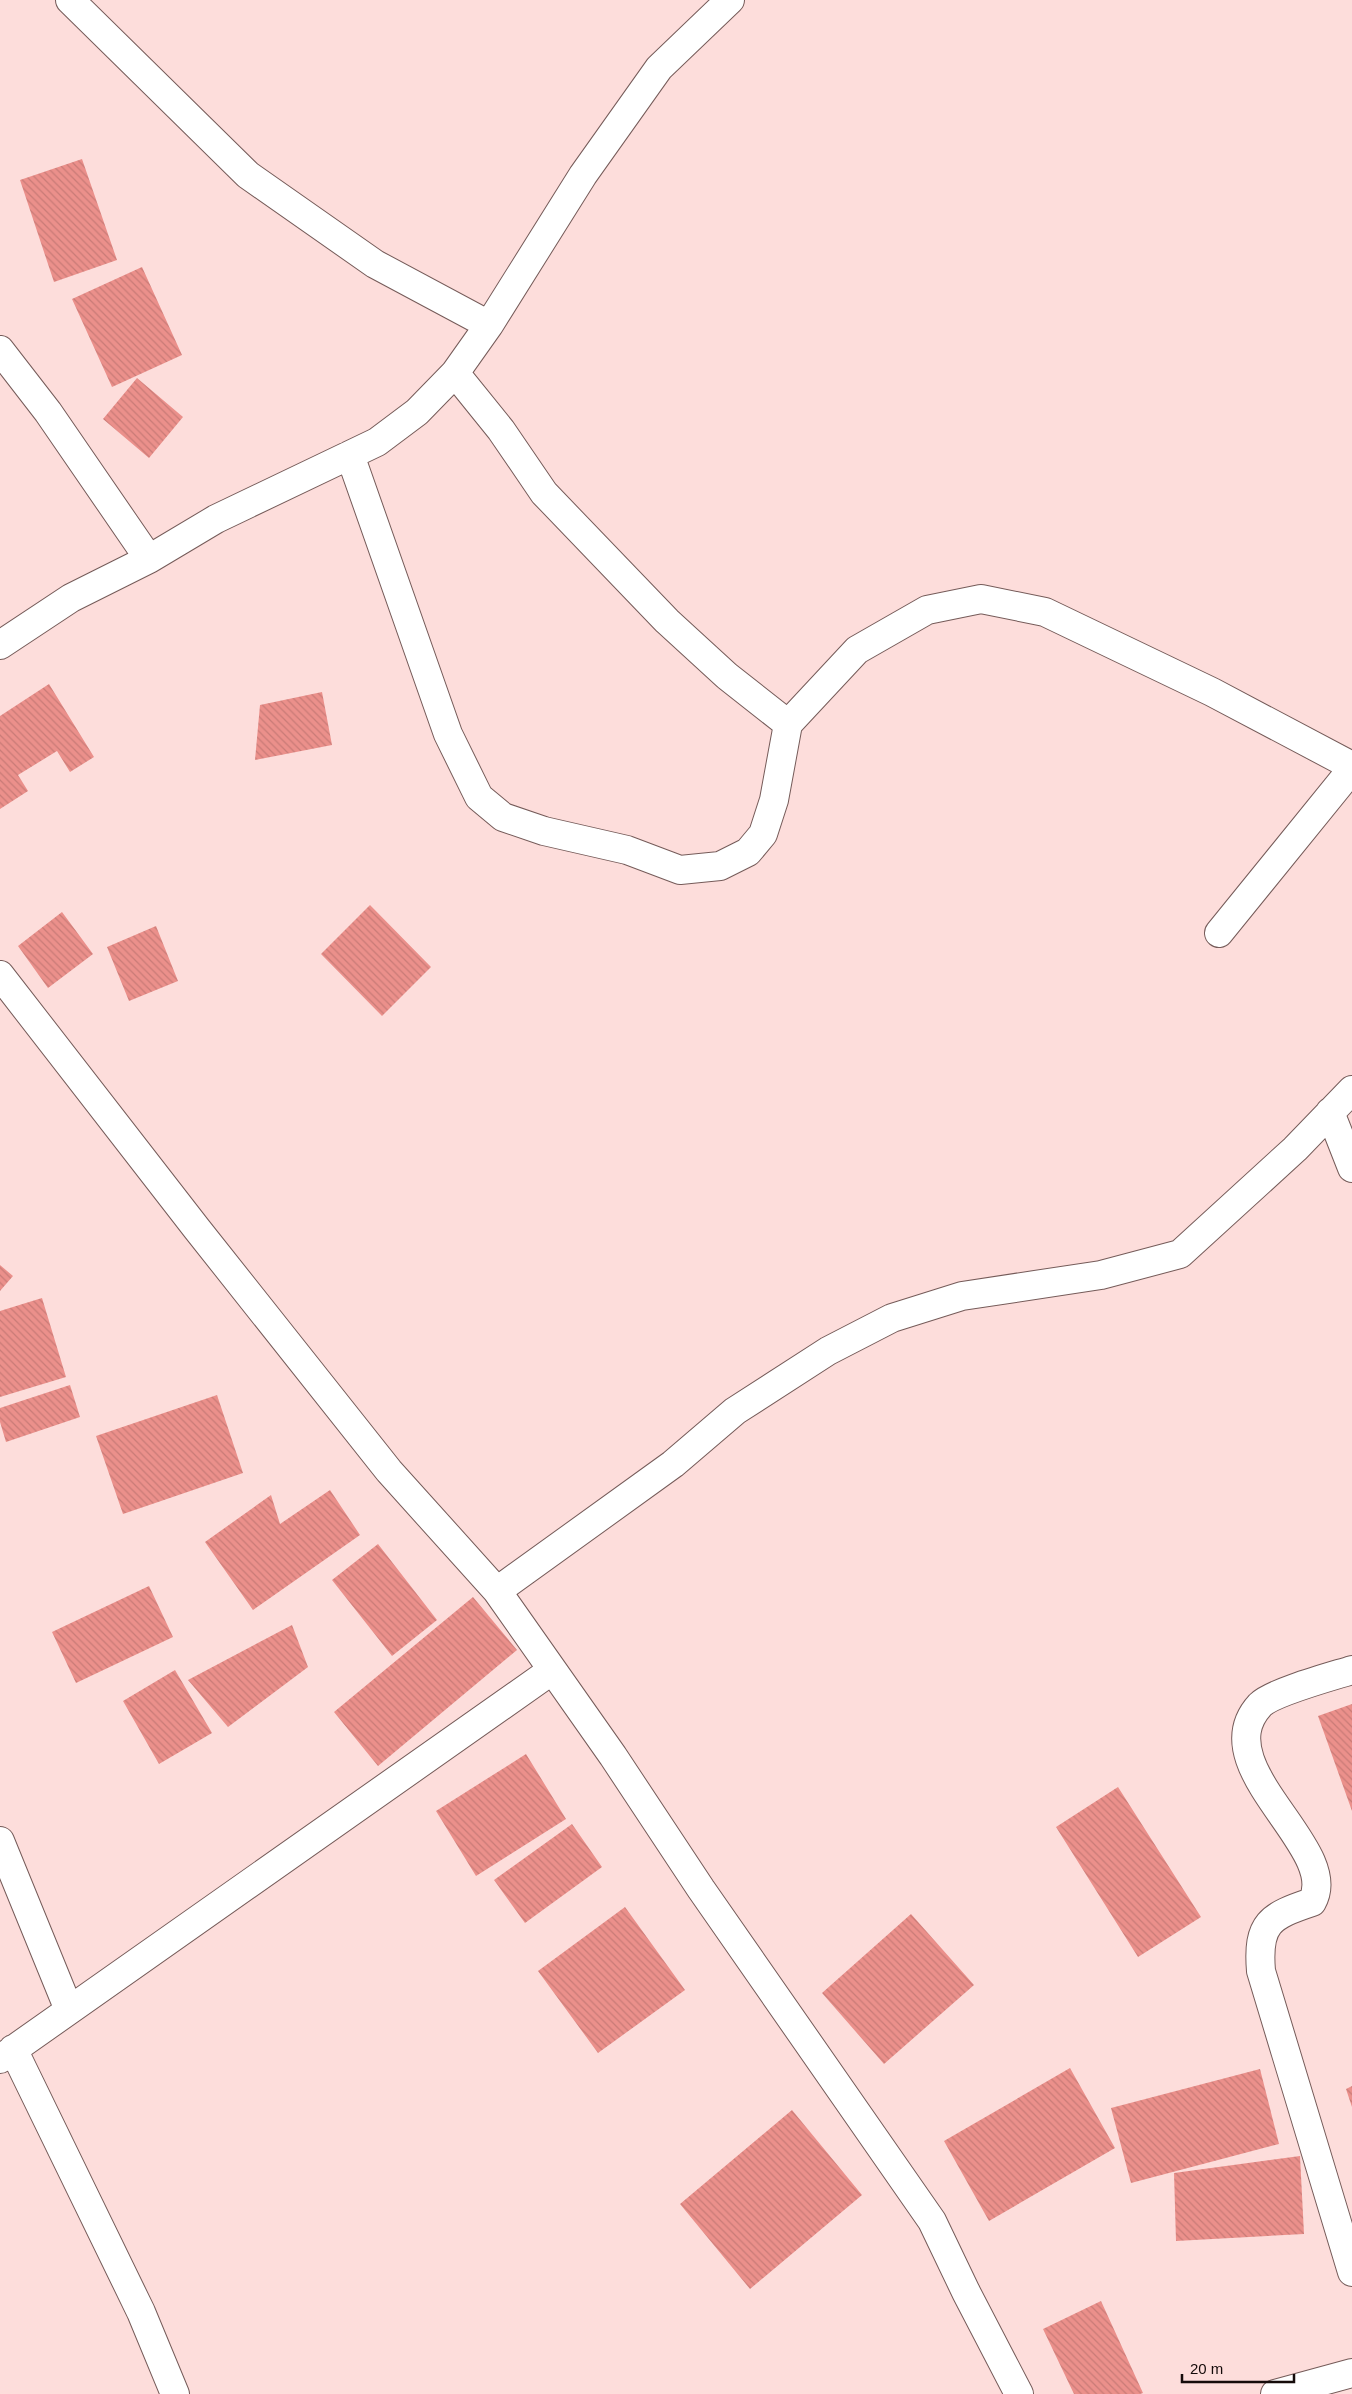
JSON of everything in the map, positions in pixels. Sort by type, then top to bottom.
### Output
[{"type":"street","points":[[70,0],[248,175],[375,264],[489,325]]},
{"type":"street","points":[[0,645],[71,598],[149,559],[216,519],[377,442],[417,412],[455,374],[489,325],[583,175],[660,68],[730,0]]},
{"type":"street","points":[[0,350],[48,412],[149,559]]},
{"type":"street","points":[[455,374],[501,430],[544,492],[667,621],[726,676],[788,724]]},
{"type":"street","points":[[350,454],[448,734],[479,797],[503,817],[544,830],[627,850],[680,870],[720,866],[748,852],[763,834],[774,800],[788,724],[857,650],[927,610],[981,599],[1045,612],[1212,692],[1352,768],[1219,933]]},
{"type":"street","points":[[0,975],[197,1229],[389,1470],[497,1591],[551,1671],[613,1756],[701,1889],[932,2222],[1019,2394]]},
{"type":"street","points":[[497,1591],[674,1464],[735,1411],[828,1352],[892,1318],[962,1296],[1100,1275],[1180,1254],[1295,1149],[1352,1090]]},
{"type":"street","points":[[1330,1112],[1352,1168]]},
{"type":"street","points":[[1352,1670],[1300,1686],[1261,1705],[1250,1723],[1245,1745],[1253,1767],[1314,1866],[1317,1892],[1312,1902],[1281,1912],[1265,1929],[1259,1951],[1261,1971],[1352,2272]]},
{"type":"street","points":[[175,2394],[141,2312],[7,2054],[551,1671]]},
{"type":"street","points":[[0,1841],[69,2010]]},
{"type":"street","points":[[1275,2394],[1352,2373]]},
{"type":"building","points":[[82,159],[117,260],[54,282],[20,180]]},
{"type":"building","points":[[142,267],[182,355],[112,387],[72,299]]},
{"type":"building","points":[[137,378],[183,417],[149,458],[103,419]]},
{"type":"building","points":[[49,684],[94,757],[70,772],[57,751],[18,775],[28,791],[0,809],[0,716]]},
{"type":"building","points":[[322,692],[332,745],[255,760],[260,705]]},
{"type":"building","points":[[370,905],[431,967],[382,1016],[321,954]]},
{"type":"building","points":[[62,912],[93,954],[48,988],[18,946]]},
{"type":"building","points":[[156,926],[178,981],[129,1001],[107,947]]},
{"type":"building","points":[[0,1265],[13,1276],[0,1291]]},
{"type":"building","points":[[42,1298],[66,1377],[0,1397],[0,1311]]},
{"type":"building","points":[[70,1385],[80,1417],[6,1442],[0,1422],[0,1408]]},
{"type":"building","points":[[217,1395],[243,1473],[123,1514],[96,1436]]},
{"type":"building","points":[[330,1490],[360,1535],[253,1610],[205,1542],[271,1495],[280,1524]]},
{"type":"building","points":[[378,1544],[437,1620],[392,1656],[332,1580]]},
{"type":"building","points":[[149,1586],[173,1637],[76,1683],[52,1632]]},
{"type":"building","points":[[473,1597],[517,1650],[378,1766],[334,1712]]},
{"type":"building","points":[[292,1625],[308,1667],[228,1727],[188,1680]]},
{"type":"building","points":[[175,1670],[212,1733],[159,1764],[123,1701]]},
{"type":"building","points":[[1352,1704],[1352,1811],[1318,1716]]},
{"type":"building","points":[[526,1754],[566,1819],[476,1876],[436,1811]]},
{"type":"building","points":[[1118,1787],[1201,1917],[1138,1957],[1056,1827]]},
{"type":"building","points":[[572,1824],[602,1867],[525,1923],[494,1880]]},
{"type":"building","points":[[625,1907],[685,1990],[598,2053],[538,1971]]},
{"type":"building","points":[[911,1914],[974,1985],[884,2064],[822,1993]]},
{"type":"building","points":[[1070,2068],[1115,2148],[989,2221],[944,2141]]},
{"type":"building","points":[[1260,2069],[1279,2144],[1131,2183],[1111,2108]]},
{"type":"building","points":[[1352,2086],[1352,2107],[1346,2089]]},
{"type":"building","points":[[792,2110],[862,2195],[750,2289],[680,2204]]},
{"type":"building","points":[[1300,2156],[1304,2234],[1176,2241],[1174,2173]]},
{"type":"building","points":[[1101,2301],[1143,2393],[1074,2394],[1043,2329]]}]
